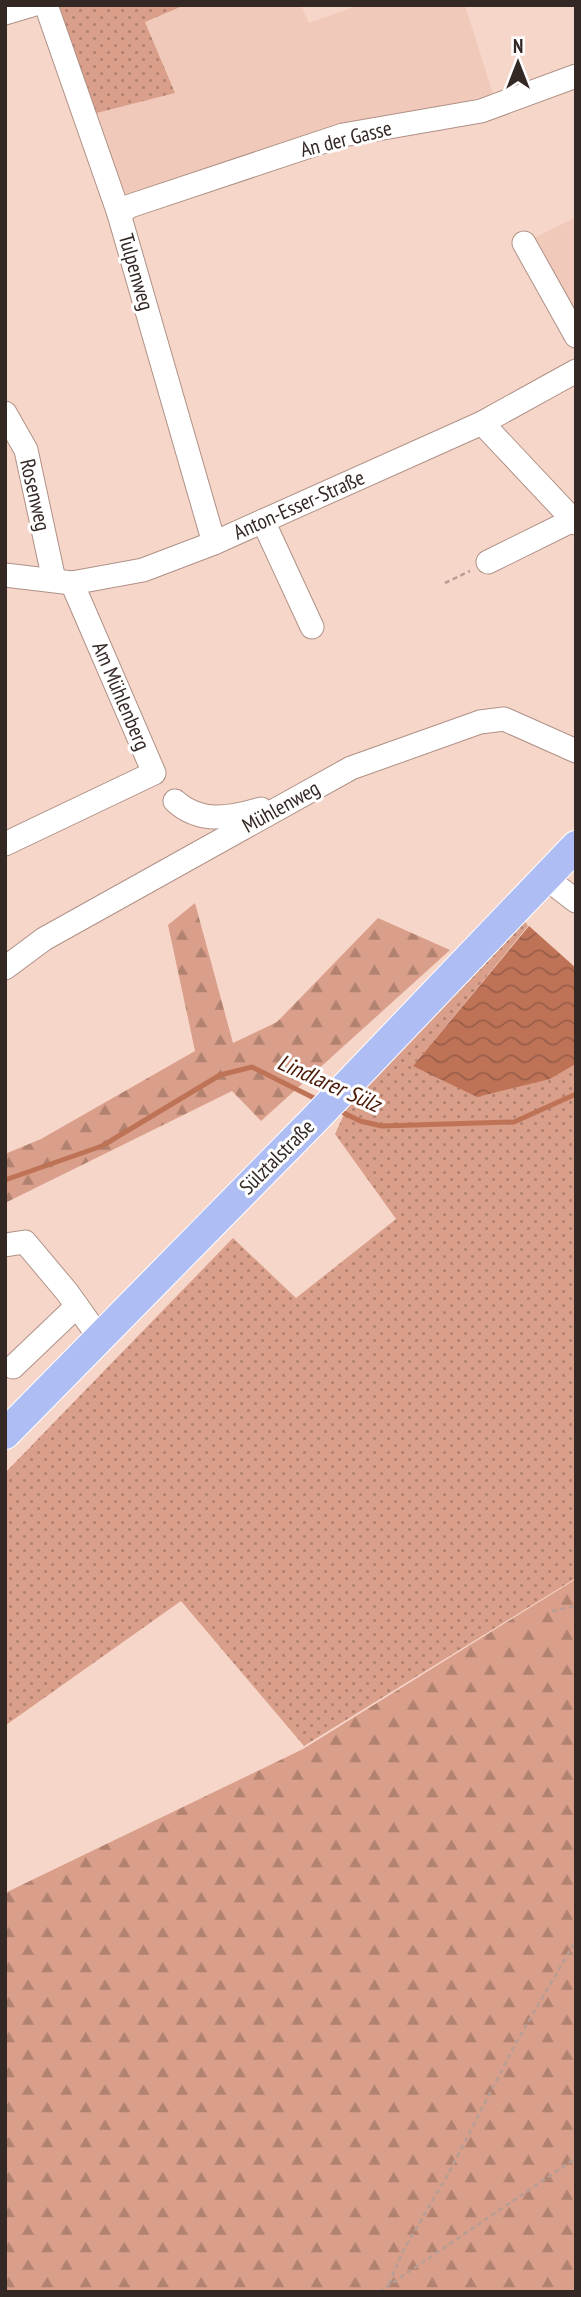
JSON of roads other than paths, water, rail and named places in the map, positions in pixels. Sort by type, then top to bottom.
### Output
[{"type":"main road","name":"Sülztalstraße","points":[[5,1434],[315,1119],[576,846]]},
{"type":"street","points":[[5,13],[32,5]]},
{"type":"street","name":"Tulpenweg","points":[[46,5],[119,214],[214,543]]},
{"type":"street","name":"An der Gasse","points":[[119,214],[130,206],[343,135],[481,111],[576,76]]},
{"type":"street","points":[[524,243],[576,336]]},
{"type":"street","name":"Anton-Esser-Straße","points":[[5,575],[63,582],[143,570],[214,543],[482,423],[576,371]]},
{"type":"street","name":"Rosenweg","points":[[5,413],[26,450],[63,582]]},
{"type":"street","points":[[482,423],[574,522],[488,562]]},
{"type":"street","points":[[263,521],[312,627]]},
{"type":"street","name":"Am Mühlenberg","points":[[5,845],[154,773],[63,582]]},
{"type":"street","name":"Mühlenweg","points":[[5,968],[44,939],[351,768],[480,722],[505,719],[576,751]]},
{"type":"street","points":[[175,801],[190,812],[213,818],[268,807],[280,808]]},
{"type":"street","points":[[546,877],[576,901]]},
{"type":"street","points":[[5,1245],[25,1242],[99,1337]]},
{"type":"street","points":[[13,1367],[77,1306]]},
{"type":"water","points":[[529,926],[576,968],[576,1064],[550,1079],[477,1097],[413,1066]]},
{"type":"waterway","name":"Lindlarer Sülz","points":[[5,1180],[102,1146],[220,1075],[252,1067],[318,1100]]},
{"type":"waterway","name":"Lindlarer Sülz","points":[[336,1109],[360,1121],[382,1126],[514,1122],[576,1094]]}]
